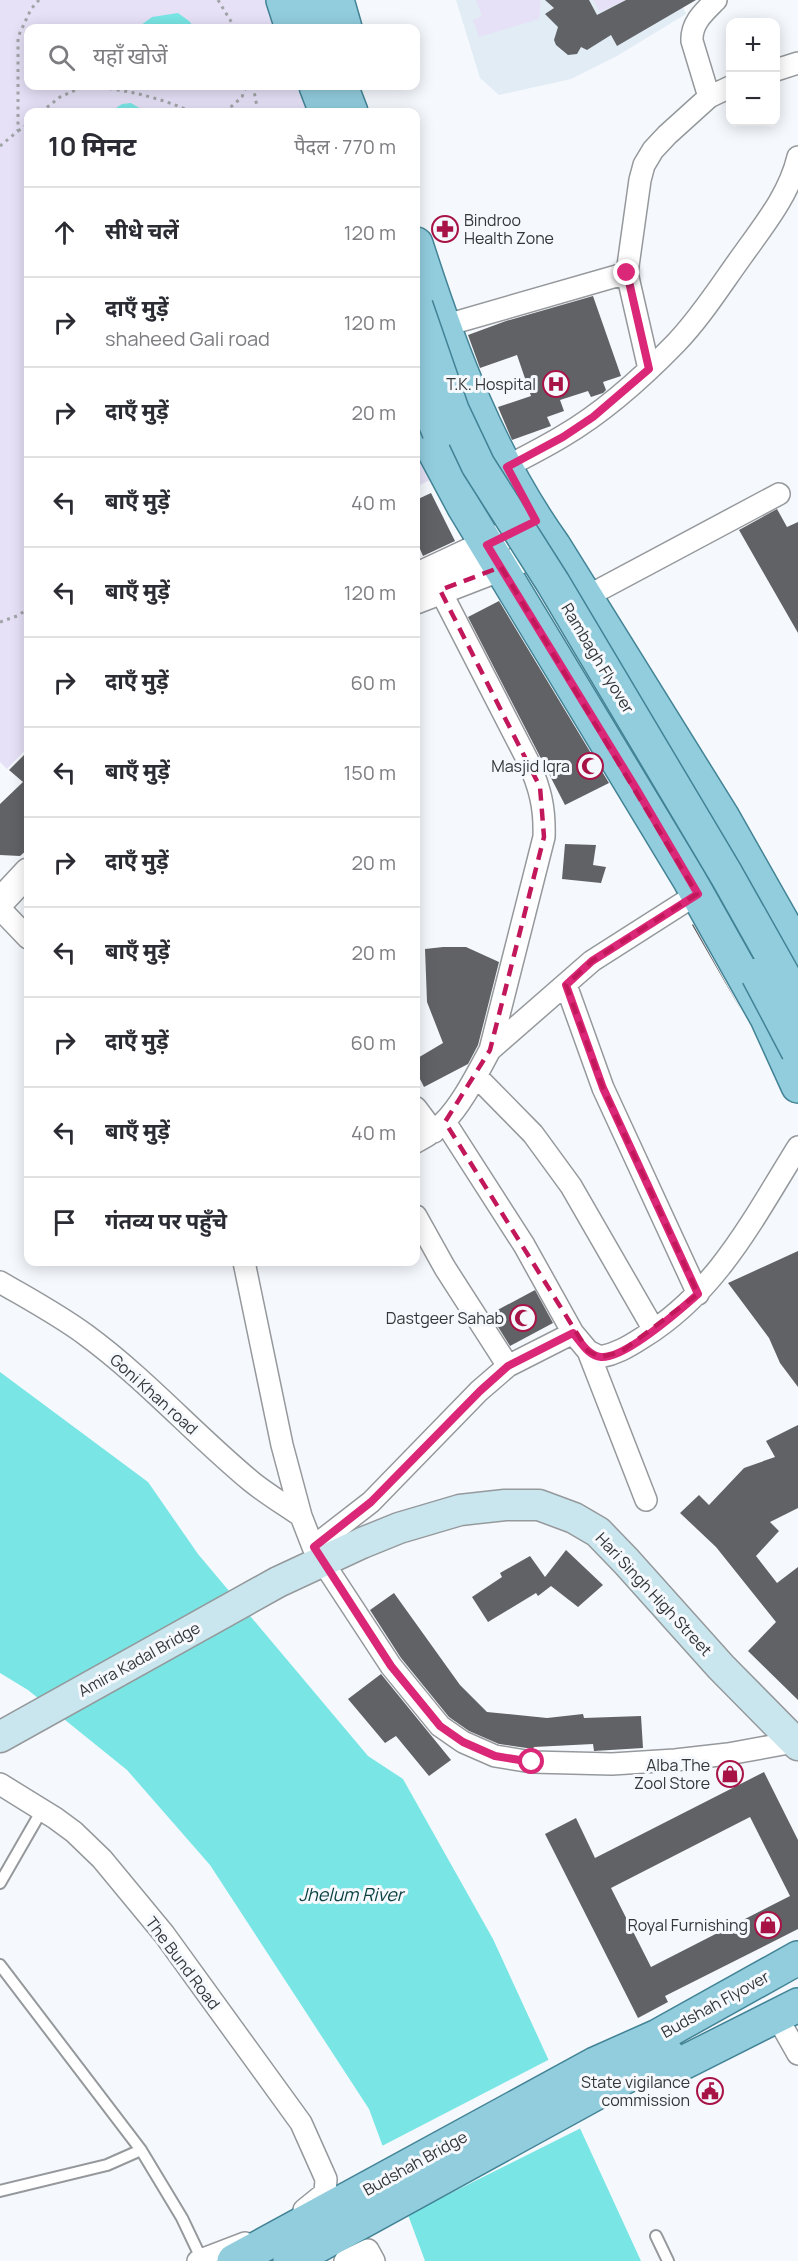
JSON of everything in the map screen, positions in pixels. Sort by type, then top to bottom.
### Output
[{"type":"main road","points":[[283,0],[291,24]]},
{"type":"main road","points":[[290,0],[296,24]]},
{"type":"main road","points":[[312,0],[319,24]]},
{"type":"main road","points":[[336,0],[344,24]]},
{"type":"main road","points":[[311,90],[317,108]]},
{"type":"main road","points":[[318,90],[324,108]]},
{"type":"main road","points":[[343,90],[349,108]]},
{"type":"main road","points":[[364,90],[371,108]]},
{"type":"main road","points":[[420,256],[443,326],[476,411],[545,534],[722,816],[798,950]]},
{"type":"main road","name":"Rambagh Flyover","points":[[420,318],[452,410],[478,465],[553,583],[726,874],[798,1002]]},
{"type":"main road","name":"Rambagh Flyover","points":[[420,385],[436,427],[463,479],[514,557],[708,888],[798,1051]]},
{"type":"main road","points":[[420,420],[424,432],[464,507],[698,894],[767,1018],[798,1086]]},
{"type":"main road","name":"Hari Singh High Street","points":[[278,1582],[318,1555],[460,1510],[505,1505],[539,1505],[574,1518],[589,1526],[606,1540],[721,1667],[796,1743]]},
{"type":"main road","name":"Amira Kadal Bridge","points":[[0,1737],[278,1582]]},
{"type":"main road","points":[[787,2011],[665,2072],[648,2053],[643,2031],[798,1941]]},
{"type":"main road","name":"Budshah Flyover","points":[[648,2053],[798,1958]]},
{"type":"main road","name":"Budshah Flyover","points":[[648,2053],[798,1980]]},
{"type":"main road","points":[[600,2077],[648,2053]]},
{"type":"main road","name":"Budshah Bridge","points":[[234,2261],[600,2077]]},
{"type":"main road","name":"Budshah Bridge","points":[[290,2261],[600,2077]]},
{"type":"street","points":[[709,97],[691,32],[695,23],[716,0]]},
{"type":"street","points":[[780,69],[798,63]]},
{"type":"street","points":[[649,369],[627,273],[644,165],[653,150],[667,135],[709,97],[726,89]]},
{"type":"street","points":[[507,467],[563,437],[593,417],[676,343],[694,322],[765,224],[788,186],[798,157]]},
{"type":"street","points":[[443,326],[627,273]]},
{"type":"street","points":[[586,597],[779,494]]},
{"type":"street","points":[[420,576],[494,556],[545,534]]},
{"type":"street","points":[[420,598],[440,590],[494,556]]},
{"type":"street","points":[[420,1140],[440,1127],[476,1076],[490,1050],[544,837],[545,813],[540,788],[528,761],[440,590]]},
{"type":"street","points":[[2,912],[24,878]]},
{"type":"street","points":[[490,1050],[601,955],[698,894]]},
{"type":"street","points":[[2,912],[24,897]]},
{"type":"street","points":[[2,912],[24,934]]},
{"type":"street","points":[[566,985],[603,1088],[698,1294]]},
{"type":"street","points":[[476,1076],[533,1134],[571,1185],[654,1330]]},
{"type":"street","points":[[420,1111],[440,1127],[524,1245],[573,1333],[588,1351],[646,1500]]},
{"type":"street","points":[[588,1351],[600,1357],[611,1355],[654,1330],[698,1294],[724,1265],[798,1147]]},
{"type":"street","points":[[420,1223],[445,1268],[508,1366]]},
{"type":"street","points":[[244,1266],[282,1445],[301,1516],[318,1555],[391,1666],[440,1726],[463,1742],[495,1756],[532,1762],[612,1764],[728,1754],[796,1743]]},
{"type":"street","name":"Goni Khan road","points":[[0,1282],[87,1335],[153,1390],[247,1478],[301,1516]]},
{"type":"street","points":[[318,1555],[480,1391],[508,1366],[573,1333]]},
{"type":"street","name":"The Bund Road","points":[[0,1784],[74,1833],[102,1859],[164,1934],[301,2123],[326,2179],[325,2193],[294,2216],[236,2248],[200,2260]]},
{"type":"street","points":[[787,2011],[798,2054]]},
{"type":"street","points":[[345,2261],[371,2255]]},
{"type":"lane","points":[[0,1883],[42,1810]]},
{"type":"lane","points":[[0,1965],[141,2150],[182,2218],[200,2260]]},
{"type":"lane","points":[[0,2191],[107,2165],[141,2150]]},
{"type":"lane","points":[[656,2236],[668,2261]]},
{"type":"path","points":[[24,24],[39,0]]},
{"type":"path","points":[[218,0],[233,24]]},
{"type":"path","points":[[18,131],[18,37],[24,25]]},
{"type":"path","points":[[46,108],[60,97],[77,90]]},
{"type":"path","points":[[125,90],[181,108]]},
{"type":"path","points":[[230,108],[242,98],[245,90]]},
{"type":"path","points":[[255,90],[257,108]]},
{"type":"path","points":[[0,146],[24,127]]},
{"type":"path","points":[[0,622],[24,611]]},
{"type":"highlighted area","points":[[501,567],[697,894],[592,961],[566,985],[603,1088],[698,1294],[621,1352],[600,1357],[588,1351],[445,1122],[490,1050],[544,837],[540,787],[440,590]]},
{"type":"shaded area","points":[[0,0],[277,0],[285,24],[24,24],[24,90],[305,90],[312,108],[24,108],[24,751],[7,769],[0,762]]},
{"type":"shaded area","points":[[456,0],[680,0],[686,14],[617,56],[571,79],[499,95],[480,78]]},
{"type":"shaded area","points":[[476,0],[541,0],[539,19],[479,37],[473,20],[482,16]]},
{"type":"shaded area","points":[[593,0],[625,0],[600,12]]},
{"type":"shaded area","points":[[420,449],[430,480],[420,485]]},
{"type":"water","points":[[178,13],[192,24],[142,24],[152,17]]},
{"type":"water","points":[[131,103],[139,108],[116,108],[122,104]]},
{"type":"water","name":"Jhelum River","points":[[0,1372],[148,1482],[198,1554],[368,1756],[403,1779],[493,1939],[641,2261],[425,2261],[369,2109],[210,1865],[127,1770],[28,1690],[0,1673]]},
{"type":"pier","points":[[552,2058],[583,2127],[405,2216],[380,2147]]},
{"type":"building","points":[[545,0],[589,0],[597,15],[626,0],[696,0],[617,46],[611,35],[587,50],[581,47],[577,54],[568,55],[556,45],[554,40],[558,27],[545,14],[554,8]]},
{"type":"building","points":[[593,296],[621,376],[603,382],[606,390],[603,393],[591,397],[588,391],[560,400],[564,411],[547,417],[551,426],[512,440],[498,407],[531,396],[517,355],[480,368],[468,335],[506,321]]},
{"type":"building","points":[[431,493],[455,541],[423,556],[420,549],[420,498]]},
{"type":"building","points":[[777,509],[787,527],[798,522],[798,633],[739,530]]},
{"type":"building","points":[[499,601],[609,783],[565,805],[468,617]]},
{"type":"building","points":[[24,755],[24,852],[20,856],[0,855],[0,804],[23,782],[9,770]]},
{"type":"building","points":[[565,844],[596,845],[593,865],[606,867],[601,883],[562,879]]},
{"type":"building","points":[[693,924],[742,1012],[692,925]]},
{"type":"building","points":[[466,947],[499,962],[478,1045],[468,1064],[424,1087],[420,1079],[420,1057],[443,1043],[427,1002],[425,949]]},
{"type":"building","points":[[798,1251],[798,1387],[780,1363],[769,1338],[728,1283]]},
{"type":"building","name":"Dastgeer Sahab","points":[[535,1290],[553,1323],[510,1346],[490,1314]]},
{"type":"building","points":[[798,1425],[798,1508],[770,1522],[779,1531],[756,1556],[777,1583],[798,1567],[798,1700],[748,1651],[776,1622],[716,1547],[680,1513],[699,1495],[709,1505],[744,1468],[775,1457],[766,1441]]},
{"type":"building","points":[[566,1550],[603,1585],[578,1607],[551,1586],[538,1596],[536,1593],[488,1622],[472,1597],[502,1577],[500,1573],[530,1556],[545,1577]]},
{"type":"building","points":[[394,1593],[460,1685],[487,1712],[547,1718],[583,1714],[584,1718],[641,1716],[643,1748],[594,1751],[593,1744],[534,1747],[533,1749],[499,1744],[469,1731],[449,1717],[401,1658],[370,1610]]},
{"type":"building","points":[[381,1674],[451,1760],[429,1776],[396,1736],[385,1743],[348,1699]]},
{"type":"building","points":[[764,1772],[798,1840],[798,1929],[665,1996],[668,2002],[638,2018],[545,1834],[576,1818],[595,1858]],"holes":[[[750,1817],[790,1896],[651,1967],[611,1888]]]},
{"type":"place","name":"Bindroo Health Zone","points":[[445,229]]},
{"type":"place","name":"T.K. Hospital","points":[[556,384]]},
{"type":"place","name":"Masjid Iqra","points":[[590,766]]},
{"type":"place","name":"Dastgeer Sahab","points":[[523,1318]]},
{"type":"place","name":"Alba The Zool Store","points":[[730,1774]]},
{"type":"place","name":"Royal Furnishing","points":[[768,1925]]},
{"type":"place","name":"State vigilance commission","points":[[710,2091]]},
{"type":"route","points":[[532,1762],[495,1756],[463,1742],[440,1726],[391,1666],[322,1563],[314,1547],[371,1502],[480,1391],[508,1366],[573,1333],[588,1351],[600,1357],[621,1352],[654,1330],[698,1294],[603,1088],[566,985],[592,961],[698,894],[487,545],[536,521],[507,467],[563,437],[593,417],[649,369],[627,273]]}]
